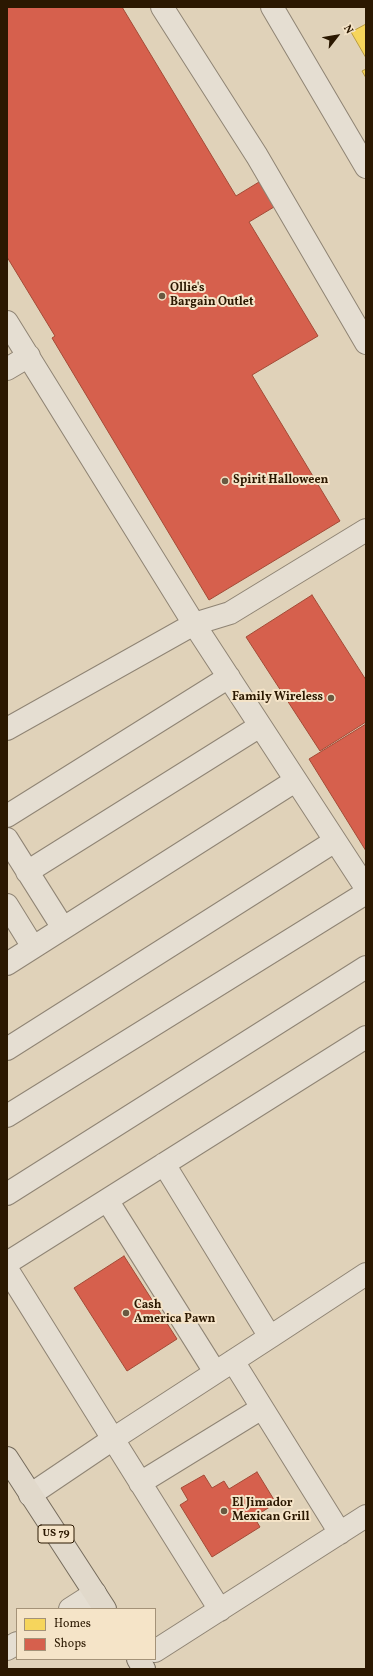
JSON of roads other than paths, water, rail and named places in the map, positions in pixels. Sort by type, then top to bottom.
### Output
[{"type":"main road","name":"US 79","points":[[7,1458],[100,1601]]},
{"type":"lane","points":[[162,7],[257,156],[366,343]]},
{"type":"lane","points":[[272,7],[366,167]]},
{"type":"lane","points":[[7,322],[194,624],[366,888]]},
{"type":"lane","points":[[7,369],[29,356]]},
{"type":"lane","points":[[7,729],[194,624],[230,613],[366,530]]},
{"type":"lane","points":[[7,816],[229,677]]},
{"type":"lane","points":[[27,872],[260,726]]},
{"type":"lane","points":[[7,964],[295,781]]},
{"type":"lane","points":[[7,839],[63,928]]},
{"type":"lane","points":[[7,1049],[335,841]]},
{"type":"lane","points":[[7,1116],[366,893]]},
{"type":"lane","points":[[10,916],[33,947]]},
{"type":"lane","points":[[7,1194],[366,967]]},
{"type":"lane","points":[[7,1263],[366,1037]]},
{"type":"lane","points":[[164,1164],[270,1337]]},
{"type":"lane","points":[[107,1200],[224,1367],[262,1408],[340,1533]]},
{"type":"lane","points":[[7,1269],[220,1610]]},
{"type":"lane","points":[[30,1495],[366,1274]]},
{"type":"lane","points":[[140,1483],[262,1408]]},
{"type":"lane","points":[[156,1652],[366,1516]]},
{"type":"lane","points":[[74,1608],[100,1601]]},
{"type":"lane","points":[[7,1649],[16,1644]]},
{"type":"place","name":"Ollie's Bargain Outlet","points":[[162,296]]},
{"type":"place","name":"Spirit Halloween","points":[[225,481]]},
{"type":"place","name":"Family Wireless","points":[[331,698]]},
{"type":"place","name":"Cash America Pawn","points":[[126,1313]]},
{"type":"place","name":"El Jimador Mexican Grill","points":[[224,1511]]}]
